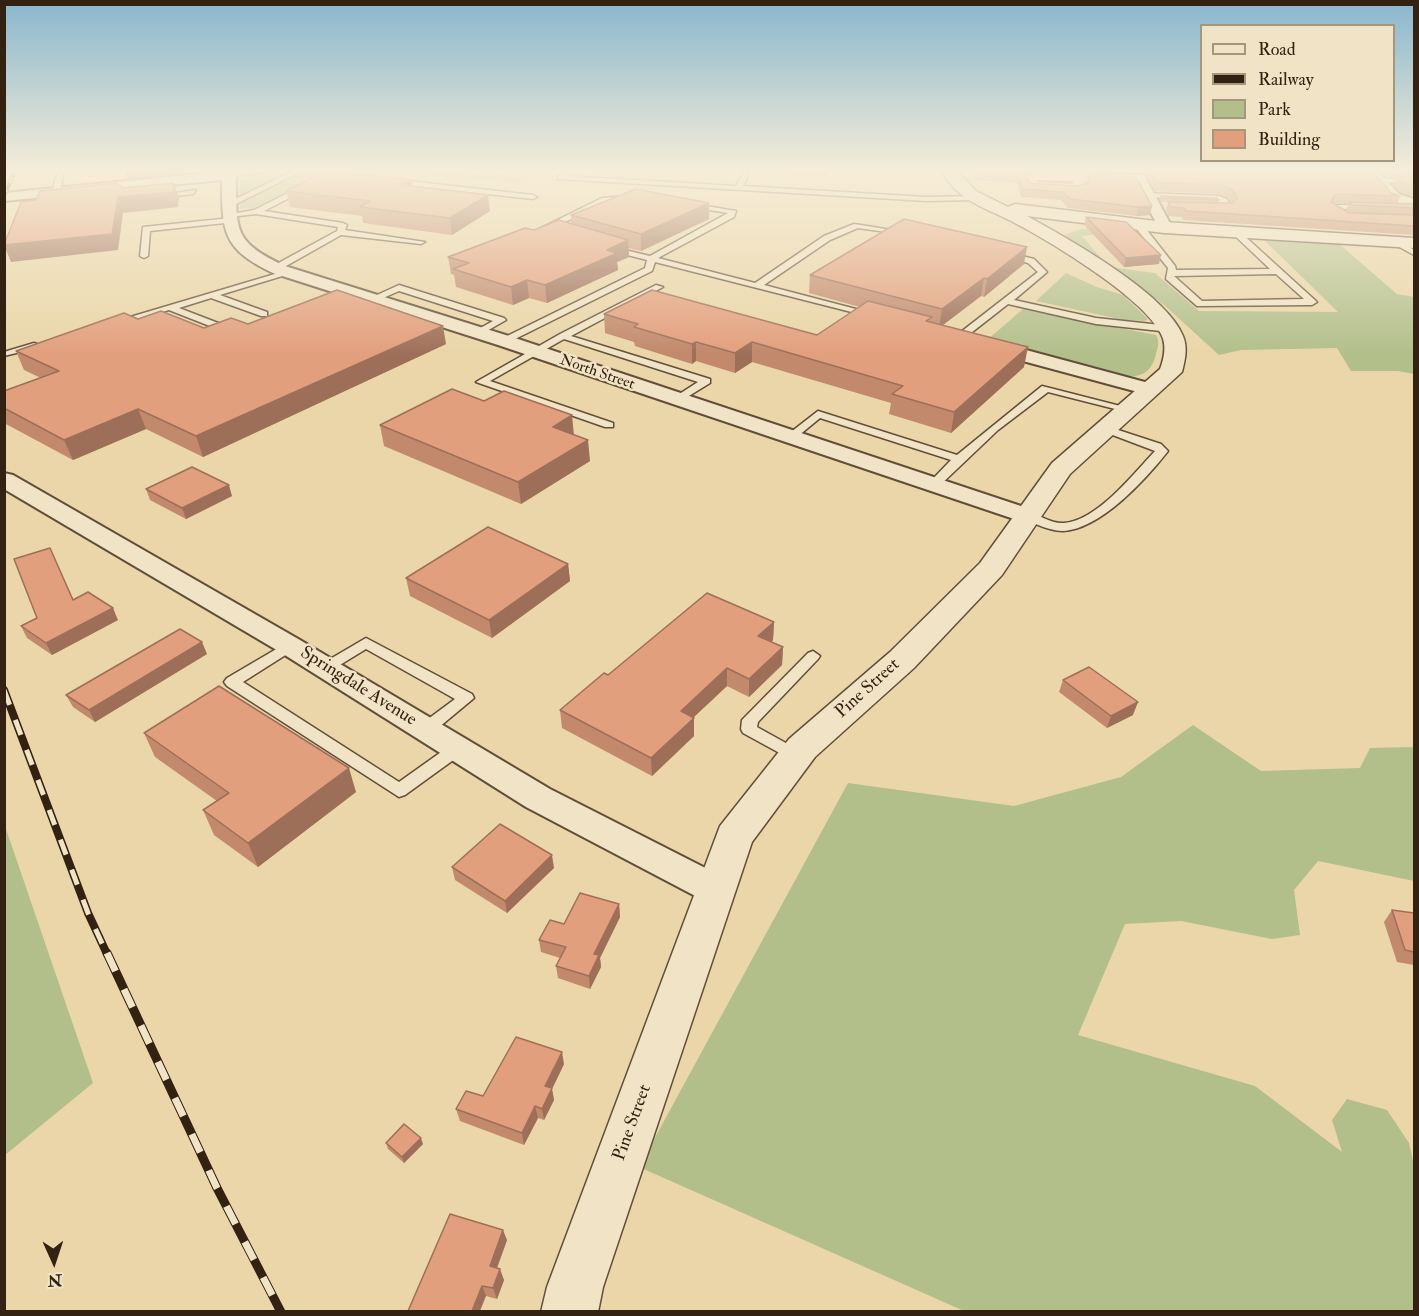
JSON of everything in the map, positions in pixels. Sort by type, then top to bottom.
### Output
[{"type":"street","name":"North Street","points":[[235,232],[238,244],[254,256],[282,271],[504,341],[788,439],[1028,516]]},
{"type":"street","points":[[1042,232],[1148,306],[1170,329]]},
{"type":"street","points":[[1242,232],[1406,243]]},
{"type":"street","name":"Pine Street","points":[[569,1311],[575,1287],[734,837],[796,756],[902,660],[991,569],[1061,469],[1171,372],[1177,348],[1170,329]]},
{"type":"street","points":[[959,338],[1127,409]]},
{"type":"street","name":"Springdale Avenue","points":[[5,480],[290,646],[537,798],[714,889]]},
{"type":"lane","points":[[144,256],[146,232]]},
{"type":"lane","points":[[100,327],[282,271],[339,232]]},
{"type":"lane","points":[[343,232],[421,242]]},
{"type":"lane","points":[[559,232],[565,234]]},
{"type":"lane","points":[[651,259],[700,232]]},
{"type":"lane","points":[[757,286],[827,238],[841,232]]},
{"type":"lane","points":[[905,232],[916,235]]},
{"type":"lane","points":[[1144,232],[1172,268],[1169,276],[1200,304],[1312,302],[1236,232]]},
{"type":"lane","points":[[597,243],[880,318]]},
{"type":"lane","points":[[1406,243],[1414,253]]},
{"type":"lane","points":[[936,332],[959,338],[1043,272],[1031,261],[991,251]]},
{"type":"lane","points":[[504,341],[649,269],[651,259]]},
{"type":"lane","points":[[1170,273],[1278,271]]},
{"type":"lane","points":[[609,425],[481,382],[562,336],[659,287]]},
{"type":"lane","points":[[210,295],[264,314]]},
{"type":"lane","points":[[1008,301],[1096,321],[1170,329]]},
{"type":"lane","points":[[169,307],[223,328]]},
{"type":"lane","points":[[562,336],[706,381],[675,400]]},
{"type":"lane","points":[[7,354],[42,344]]},
{"type":"lane","points":[[932,486],[994,428],[1046,388],[1127,409],[1162,451],[1095,516],[1065,527],[1053,526],[1028,516]]},
{"type":"lane","points":[[788,439],[818,414],[959,459]]},
{"type":"lane","points":[[326,668],[366,643],[466,698],[426,729]]},
{"type":"lane","points":[[290,646],[231,682],[399,791],[457,749]]},
{"type":"lane","points":[[796,756],[749,729],[750,720],[813,656]]},
{"type":"green space","points":[[1072,232],[1111,232],[1082,236],[1109,267],[1155,273],[1199,311],[1338,312],[1262,238],[1338,243],[1397,294],[1414,297],[1414,374],[1398,371],[1351,371],[1337,348],[1241,350],[1219,355],[1163,304],[1063,236]]},
{"type":"green space","points":[[1066,273],[1097,287],[1123,295],[1148,319],[1145,321],[1124,320],[1036,301]]},
{"type":"green space","points":[[1023,309],[1156,335],[1158,344],[1154,360],[1145,373],[1123,377],[986,341]]},
{"type":"green space","points":[[1193,725],[1261,771],[1360,768],[1370,748],[1414,747],[1414,881],[1318,861],[1294,890],[1300,935],[1272,939],[1181,921],[1125,924],[1078,1035],[1255,1086],[1342,1152],[1332,1120],[1347,1099],[1387,1110],[1409,1143],[1414,1166],[1414,1311],[964,1311],[639,1167],[848,783],[1014,806],[1121,777]]},
{"type":"green space","points":[[5,826],[93,1083],[4,1155]]},
{"type":"building","points":[[9,232],[112,232],[112,234],[4,245]]},
{"type":"building","points":[[513,232],[602,232],[628,240],[607,250],[617,253],[545,285],[527,280],[511,287],[453,269],[469,263],[448,257]]},
{"type":"building","points":[[881,232],[963,232],[1027,247],[987,279],[984,278],[942,309],[810,275]]},
{"type":"building","points":[[1101,232],[1137,232],[1161,255],[1126,258]]},
{"type":"building","points":[[337,290],[443,326],[196,436],[138,409],[64,440],[4,408],[4,391],[59,371],[16,351],[124,313],[138,319],[161,311],[204,328],[231,318],[248,324]]},
{"type":"building","points":[[652,290],[817,335],[868,301],[932,317],[926,321],[1028,347],[954,412],[892,394],[903,386],[752,342],[735,353],[696,342],[692,344],[634,327],[638,324],[604,314]]},
{"type":"building","points":[[452,389],[484,401],[504,391],[572,415],[553,427],[588,440],[518,482],[380,425]]},
{"type":"building","points":[[192,467],[229,485],[182,508],[146,489]]},
{"type":"building","points":[[488,527],[568,564],[489,620],[406,578]]},
{"type":"building","points":[[50,548],[73,600],[88,592],[113,608],[46,643],[21,626],[37,618],[14,559]]},
{"type":"building","points":[[707,593],[774,622],[758,636],[783,647],[749,679],[727,668],[681,711],[694,718],[651,758],[560,710],[604,673],[608,675]]},
{"type":"building","points":[[180,629],[202,642],[89,710],[66,695]]},
{"type":"building","points":[[1089,667],[1138,702],[1111,716],[1063,680]]},
{"type":"building","points":[[219,686],[349,768],[248,843],[203,810],[229,793],[144,733]]},
{"type":"building","points":[[500,824],[552,855],[505,901],[452,867]]},
{"type":"building","points":[[580,893],[619,904],[594,954],[599,955],[589,976],[556,966],[566,947],[539,940],[550,920],[564,924]]},
{"type":"building","points":[[1392,910],[1414,913],[1414,952],[1405,950]]},
{"type":"building","points":[[516,1037],[562,1052],[545,1086],[552,1088],[542,1109],[535,1106],[522,1133],[456,1109],[466,1091],[483,1096]]},
{"type":"building","points":[[404,1124],[421,1138],[402,1157],[386,1143]]},
{"type":"building","points":[[450,1214],[503,1230],[490,1266],[500,1269],[493,1288],[482,1286],[472,1311],[408,1311]]},
{"type":"railway","points":[[4,690],[88,913],[107,954]]},
{"type":"railway","points":[[107,953],[217,1188],[281,1312]]}]
